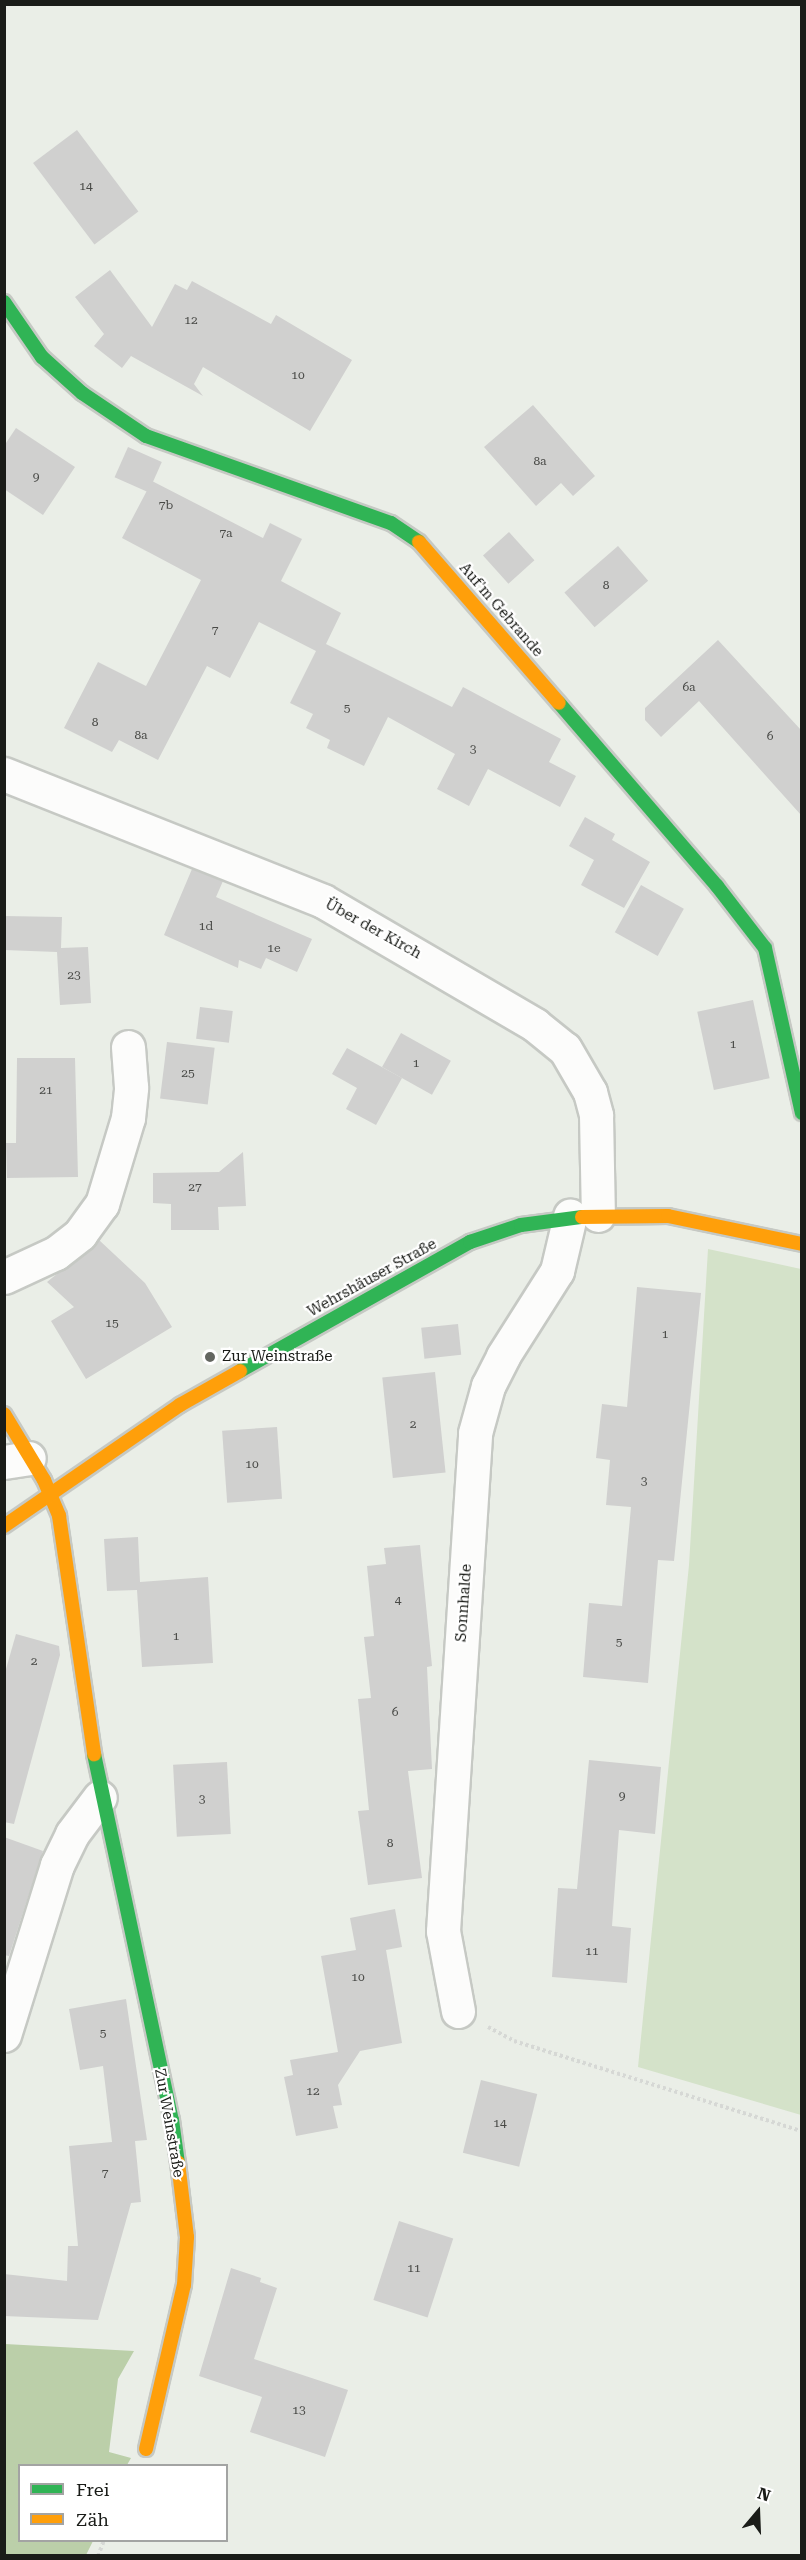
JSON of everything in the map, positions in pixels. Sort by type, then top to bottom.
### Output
[{"type":"street","name":"Auf'm Gebrande","points":[[4,302],[42,357],[82,393],[136,430],[182,451],[391,524],[420,543],[717,886],[765,948],[801,1113]]},
{"type":"street","name":"Über der Kirch","points":[[4,774],[323,901],[535,1025],[565,1049],[590,1092],[596,1115],[584,1215]]},
{"type":"street","points":[[4,1277],[56,1254],[80,1234],[102,1204],[128,1118],[131,1087],[128,1047]]},
{"type":"street","name":"Wehrshäuser Straße","points":[[4,1526],[50,1492],[180,1405],[470,1242],[521,1225],[584,1215],[668,1216],[714,1223],[801,1245]]},
{"type":"street","name":"Sonnhalde","points":[[458,2011],[442,1931],[475,1433],[489,1386],[503,1356],[557,1271],[584,1215]]},
{"type":"street","name":"Zur Weinstraße","points":[[4,1414],[16,1460],[50,1492],[60,1527],[100,1797],[172,2120],[187,2237],[184,2285],[177,2325],[146,2449]]},
{"type":"street","points":[[4,2035],[57,1865],[72,1834],[100,1797]]},
{"type":"path","points":[[458,2011],[514,2041],[801,2131]]},
{"type":"path","points":[[98,2556],[104,2542]]},
{"type":"green space","points":[[708,1249],[801,1269],[801,2115],[638,2067],[689,1565]]},
{"type":"green space","points":[[5,2344],[134,2351],[118,2379],[109,2452],[131,2458],[128,2464],[18,2464],[18,2542],[92,2542],[86,2555],[5,2555]]},
{"type":"building","points":[[77,130],[138,211],[94,245],[33,163]]},
{"type":"building","points":[[110,270],[152,327],[175,284],[187,290],[192,281],[271,324],[276,315],[352,360],[310,431],[203,367],[194,384],[203,396],[131,356],[122,368],[94,346],[104,334],[75,297]]},
{"type":"building","points":[[533,405],[595,476],[573,496],[561,483],[536,506],[484,447]]},
{"type":"building","points":[[16,428],[75,467],[43,515],[4,489],[4,446]]},
{"type":"building","points":[[128,447],[162,462],[148,492],[115,477]]},
{"type":"building","points":[[152,481],[263,538],[270,523],[302,539],[281,581],[341,613],[326,644],[452,707],[463,687],[561,739],[549,762],[576,776],[560,807],[488,769],[469,806],[437,789],[455,754],[388,717],[364,766],[327,748],[330,740],[306,728],[313,714],[290,703],[316,651],[259,622],[230,678],[207,666],[158,760],[119,740],[112,752],[64,728],[98,662],[146,686],[201,580],[122,538]]},
{"type":"building","points":[[509,532],[534,560],[508,584],[483,555]]},
{"type":"building","points":[[618,546],[648,581],[595,627],[564,593]]},
{"type":"building","points":[[718,640],[801,730],[801,815],[699,701],[661,737],[645,720],[645,708]]},
{"type":"building","points":[[585,817],[615,834],[612,840],[650,862],[624,908],[581,885],[594,860],[569,846]]},
{"type":"building","points":[[192,869],[223,881],[216,897],[312,939],[297,972],[266,958],[261,969],[239,960],[238,968],[164,935]]},
{"type":"building","points":[[641,885],[684,909],[658,956],[615,932]]},
{"type":"building","points":[[4,916],[62,917],[61,948],[88,947],[91,1003],[60,1005],[57,952],[4,950]]},
{"type":"building","points":[[753,1000],[770,1078],[714,1090],[697,1012]]},
{"type":"building","points":[[200,1007],[233,1011],[229,1043],[196,1039]]},
{"type":"building","points":[[401,1033],[451,1061],[432,1095],[382,1067]]},
{"type":"building","points":[[167,1042],[215,1048],[208,1104],[160,1099]]},
{"type":"building","points":[[347,1048],[402,1078],[376,1125],[346,1109],[357,1088],[332,1074]]},
{"type":"building","points":[[17,1058],[75,1058],[78,1177],[7,1178],[6,1143],[16,1143]]},
{"type":"building","points":[[243,1152],[246,1206],[218,1207],[219,1230],[171,1230],[171,1204],[153,1203],[153,1173],[219,1172]]},
{"type":"building","points":[[99,1240],[145,1283],[172,1327],[86,1379],[51,1321],[74,1307],[47,1282]]},
{"type":"building","points":[[637,1287],[701,1293],[674,1561],[658,1560],[648,1683],[583,1677],[589,1603],[622,1606],[631,1507],[606,1505],[610,1460],[596,1458],[602,1404],[627,1407]]},
{"type":"building","points":[[458,1324],[461,1355],[424,1359],[421,1328]]},
{"type":"building","points":[[435,1372],[446,1472],[393,1478],[382,1378]]},
{"type":"building","points":[[277,1427],[282,1499],[227,1503],[222,1431]]},
{"type":"building","points":[[138,1537],[140,1582],[208,1577],[213,1663],[142,1667],[137,1590],[107,1591],[104,1539]]},
{"type":"building","points":[[420,1545],[432,1666],[427,1667],[432,1769],[408,1771],[422,1878],[368,1885],[358,1811],[369,1810],[358,1699],[371,1698],[364,1637],[374,1636],[367,1566],[386,1564],[384,1548]]},
{"type":"building","points":[[16,1634],[59,1646],[60,1655],[14,1824],[4,1822],[4,1676]]},
{"type":"building","points":[[589,1760],[661,1767],[655,1834],[619,1830],[612,1926],[631,1928],[627,1983],[552,1977],[558,1888],[577,1889]]},
{"type":"building","points":[[227,1762],[231,1834],[177,1837],[173,1765]]},
{"type":"building","points":[[4,1837],[43,1851],[9,1956],[4,1955]]},
{"type":"building","points":[[395,1909],[402,1947],[386,1950],[402,2043],[360,2051],[338,2085],[342,2105],[333,2106],[338,2128],[296,2136],[284,2077],[293,2075],[290,2060],[338,2052],[321,1956],[356,1950],[350,1918]]},
{"type":"building","points":[[126,1999],[147,2140],[135,2141],[141,2202],[131,2203],[98,2320],[4,2316],[4,2274],[67,2281],[68,2246],[78,2246],[69,2146],[112,2142],[103,2066],[80,2070],[69,2009]]},
{"type":"building","points":[[481,2080],[537,2094],[519,2167],[463,2153]]},
{"type":"building","points":[[399,2221],[453,2239],[428,2318],[373,2300]]},
{"type":"building","points":[[231,2268],[261,2278],[260,2282],[277,2288],[254,2359],[348,2390],[325,2457],[250,2432],[262,2397],[199,2376]]},
{"type":"traffic: fast","points":[[4,302],[42,357],[82,393],[146,436],[391,523],[419,542]]},
{"type":"traffic: fast","points":[[559,703],[717,886],[765,948],[802,1113]]},
{"type":"traffic: fast","points":[[240,1371],[470,1242],[521,1225],[582,1217]]},
{"type":"traffic: fast","points":[[94,1754],[172,2120],[178,2163]]},
{"type":"traffic: slow","points":[[419,542],[559,703]]},
{"type":"traffic: slow","points":[[582,1217],[668,1216],[802,1244]]},
{"type":"traffic: slow","points":[[4,1526],[180,1405],[240,1371]]},
{"type":"traffic: slow","points":[[4,1414],[44,1480],[59,1516],[94,1754]]},
{"type":"traffic: slow","points":[[146,2449],[184,2285],[187,2237],[178,2163]]},
{"type":"place","name":"Zur Weinstraße","points":[[210,1357]]}]
